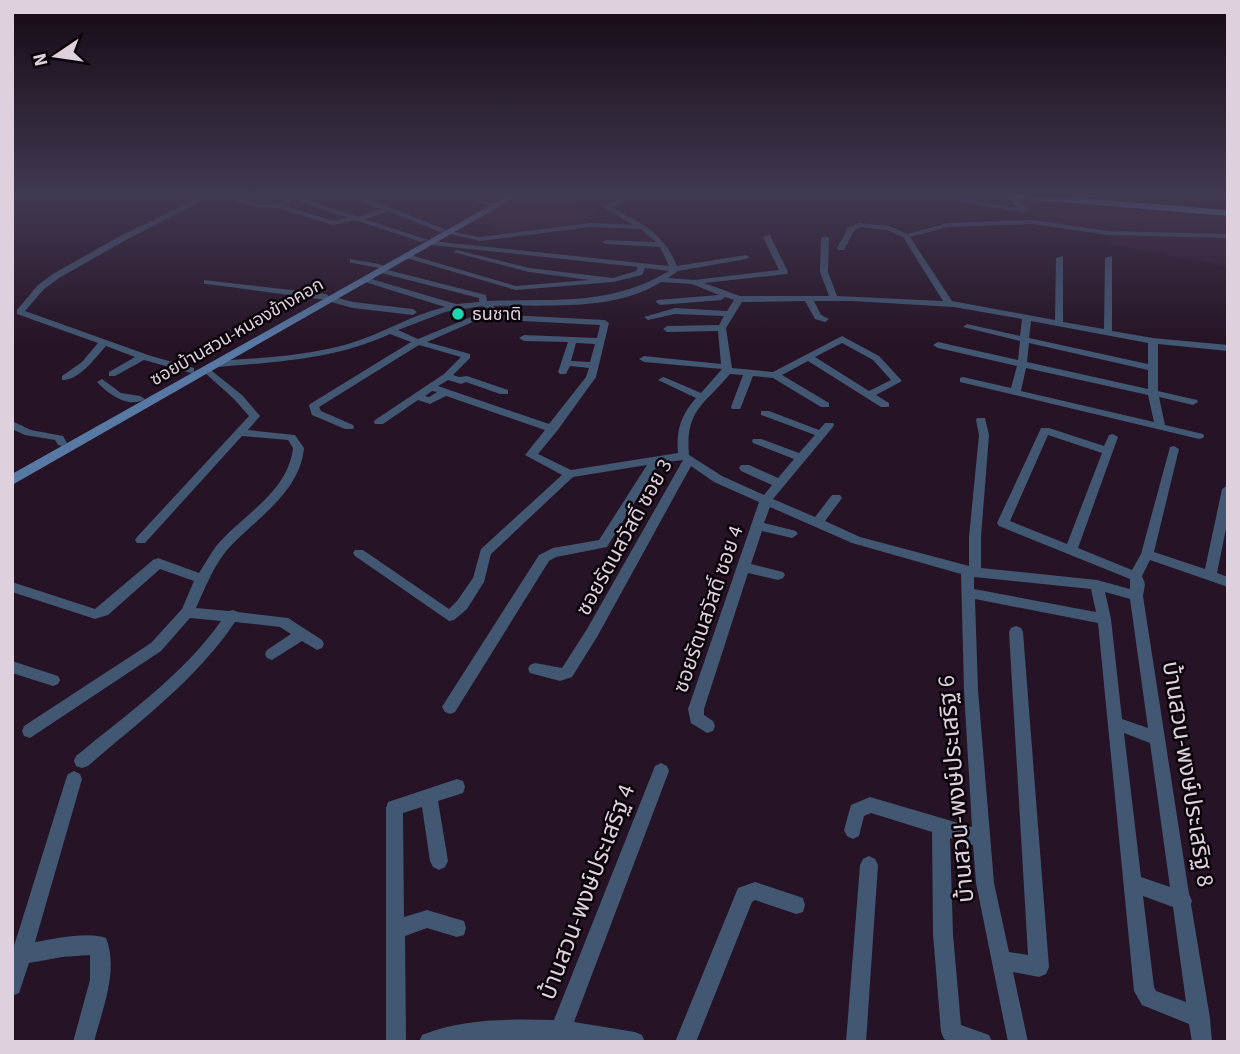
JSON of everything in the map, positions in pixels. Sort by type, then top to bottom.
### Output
[{"type":"main road","name":"ซอยบ้านสวน-หนองข้างคอก","points":[[12,472],[62,443],[212,367],[424,244]]},
{"type":"main road","name":"ซอยบ้านสวน-หนองข้างคอก","points":[[12,480],[191,370],[368,280],[381,268],[407,257],[425,244]]},
{"type":"street","points":[[114,244],[56,276],[41,287],[16,314],[191,370]]},
{"type":"street","points":[[446,244],[674,269],[746,257]]},
{"type":"street","points":[[648,244],[664,245],[674,269]]},
{"type":"street","points":[[663,279],[693,282],[784,272],[770,244]]},
{"type":"street","points":[[825,244],[824,272],[834,299]]},
{"type":"street","points":[[841,248],[843,244]]},
{"type":"street","points":[[911,244],[949,304]]},
{"type":"street","points":[[453,245],[454,251],[529,270],[613,280]]},
{"type":"street","points":[[407,257],[516,288],[613,280],[639,273],[643,265]]},
{"type":"street","points":[[1059,258],[1059,323]]},
{"type":"street","points":[[1108,332],[1109,258]]},
{"type":"street","points":[[353,261],[483,300],[505,317],[605,323],[591,377],[531,455],[570,474]]},
{"type":"street","points":[[212,367],[327,351],[365,341],[422,316],[483,300],[600,299],[656,285],[674,269]]},
{"type":"street","points":[[368,280],[455,307]]},
{"type":"street","points":[[207,282],[413,312]]},
{"type":"street","points":[[693,282],[739,299],[808,298],[949,304],[1153,341],[1228,348]]},
{"type":"street","points":[[483,300],[502,284]]},
{"type":"street","points":[[660,302],[725,296]]},
{"type":"street","points":[[808,298],[818,317],[825,319]]},
{"type":"street","points":[[687,458],[682,428],[693,404],[715,387],[727,369],[722,328],[739,299]]},
{"type":"street","points":[[349,427],[316,412],[314,406],[418,342],[494,310]]},
{"type":"street","points":[[648,317],[675,311],[729,314]]},
{"type":"street","points":[[1015,393],[1022,365],[1027,317]]},
{"type":"street","points":[[967,327],[1153,368]]},
{"type":"street","points":[[667,329],[722,328]]},
{"type":"street","points":[[379,422],[447,376],[467,356],[418,342],[390,330]]},
{"type":"street","points":[[524,338],[600,341]]},
{"type":"street","points":[[775,375],[842,339],[876,358],[897,381],[869,395]]},
{"type":"street","points":[[65,378],[85,364],[105,341]]},
{"type":"street","points":[[1153,341],[1153,393],[1160,426]]},
{"type":"street","points":[[572,344],[565,368],[593,365]]},
{"type":"street","points":[[938,345],[1193,402]]},
{"type":"street","points":[[113,374],[143,356]]},
{"type":"street","points":[[808,357],[885,405]]},
{"type":"street","points":[[644,359],[775,375],[825,405]]},
{"type":"street","points":[[1112,359],[1115,384]]},
{"type":"street","points":[[141,540],[255,412],[212,367]]},
{"type":"street","points":[[736,407],[749,373]]},
{"type":"street","points":[[447,376],[461,381],[464,378],[504,392]]},
{"type":"street","points":[[663,380],[703,397]]},
{"type":"street","points":[[963,380],[1199,436]]},
{"type":"street","points":[[102,382],[118,396],[137,404]]},
{"type":"street","points":[[430,387],[553,429]]},
{"type":"street","points":[[417,396],[430,401],[445,392]]},
{"type":"street","points":[[765,413],[825,429],[766,500]]},
{"type":"street","name":"บ้านสวน-พงษ์ประเสริฐ 6","points":[[981,421],[984,435],[968,593],[971,691],[985,883],[1018,1042]]},
{"type":"street","points":[[12,424],[25,433],[49,435],[59,438],[62,443]]},
{"type":"street","points":[[1108,451],[1045,430],[1003,523],[1071,548],[1135,576],[1147,554],[1174,449]]},
{"type":"street","points":[[30,731],[156,647],[187,612],[202,579],[222,549],[269,503],[299,460],[298,444],[294,439],[239,433]]},
{"type":"street","points":[[1071,548],[1113,437]]},
{"type":"street","points":[[757,441],[801,458]]},
{"type":"street","points":[[359,553],[449,616],[462,605],[479,579],[485,552],[570,474],[687,458],[718,479],[856,540],[971,572],[1097,585],[1130,594]]},
{"type":"street","name":"ซอยรัตนสวัสดิ์ ซอย 3","points":[[592,633],[687,458]]},
{"type":"street","points":[[450,707],[544,558],[553,553],[596,548],[603,544],[655,461]]},
{"type":"street","points":[[745,468],[780,484]]},
{"type":"street","points":[[1210,575],[1228,489]]},
{"type":"street","points":[[817,523],[836,498]]},
{"type":"street","name":"ซอยรัตนสวัสดิ์ ซอย 4","points":[[707,726],[696,718],[696,709],[766,500]]},
{"type":"street","points":[[758,526],[792,534]]},
{"type":"street","points":[[1147,554],[1228,582]]},
{"type":"street","points":[[12,587],[95,614],[103,611],[158,563],[202,579]]},
{"type":"street","points":[[744,567],[778,575]]},
{"type":"street","name":"บ้านสวน-พงษ์ประเสริฐ 8","points":[[1135,576],[1138,584],[1130,594],[1158,739],[1202,1042]]},
{"type":"street","points":[[1097,585],[1104,619],[1146,995],[1200,1018]]},
{"type":"street","points":[[968,593],[1104,619]]},
{"type":"street","points":[[187,612],[283,622],[317,644]]},
{"type":"street","points":[[82,761],[199,660],[219,638],[233,615]]},
{"type":"street","points":[[1001,960],[1039,967],[1016,632]]},
{"type":"street","points":[[535,668],[560,675],[567,673],[592,633]]},
{"type":"street","points":[[272,654],[302,634]]},
{"type":"street","points":[[12,667],[53,680]]},
{"type":"street","points":[[1115,723],[1158,739]]},
{"type":"street","name":"บ้านสวน-พงษ์ประเสริฐ 4","points":[[560,1031],[661,771]]},
{"type":"street","points":[[12,986],[18,955],[74,779]]},
{"type":"street","points":[[396,1042],[394,808],[457,787]]},
{"type":"street","points":[[429,796],[439,861]]},
{"type":"street","points":[[853,831],[857,811],[870,805],[904,813],[982,839]]},
{"type":"street","points":[[941,827],[943,934],[951,1032],[982,1042]]},
{"type":"street","points":[[856,1042],[869,865]]},
{"type":"street","points":[[1134,884],[1182,901]]},
{"type":"street","points":[[685,1042],[746,895],[755,891],[796,905]]},
{"type":"street","points":[[395,930],[427,919],[457,928]]},
{"type":"street","points":[[18,955],[62,947],[99,945],[100,980],[83,1042]]},
{"type":"street","points":[[429,1042],[460,1034],[505,1037],[560,1031],[607,1034],[635,1042]]},
{"type":"shaded area","points":[[1107,244],[1228,244],[1228,266]]},
{"type":"place","name":"ธนชาติ","points":[[458,314]]}]
